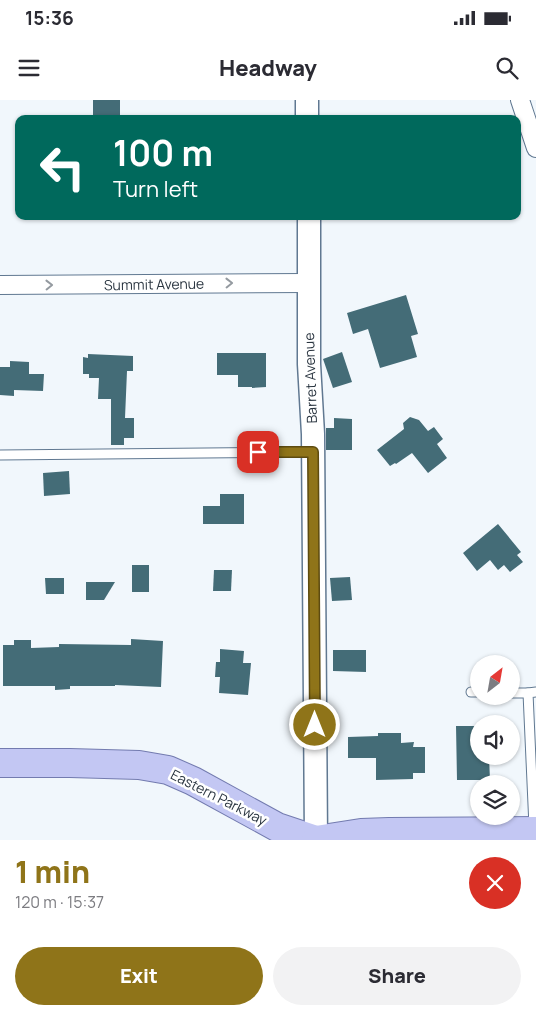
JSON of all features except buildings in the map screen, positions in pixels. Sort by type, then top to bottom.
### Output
[{"type":"main road","name":"Eastern Parkway","points":[[0,763],[70,763],[139,766],[168,770],[193,781],[277,827],[316,840],[389,832],[535,831]]},
{"type":"street","points":[[307,100],[307,115]]},
{"type":"street","points":[[520,100],[536,148]]},
{"type":"street","name":"Barret Avenue","points":[[308,220],[309,364],[313,452],[316,840]]},
{"type":"street","name":"Summit Avenue","points":[[0,285],[308,283]]},
{"type":"lane","points":[[0,455],[313,452]]},
{"type":"lane","points":[[532,692],[535,831]]},
{"type":"route","points":[[258,452],[313,452],[315,725]]}]
